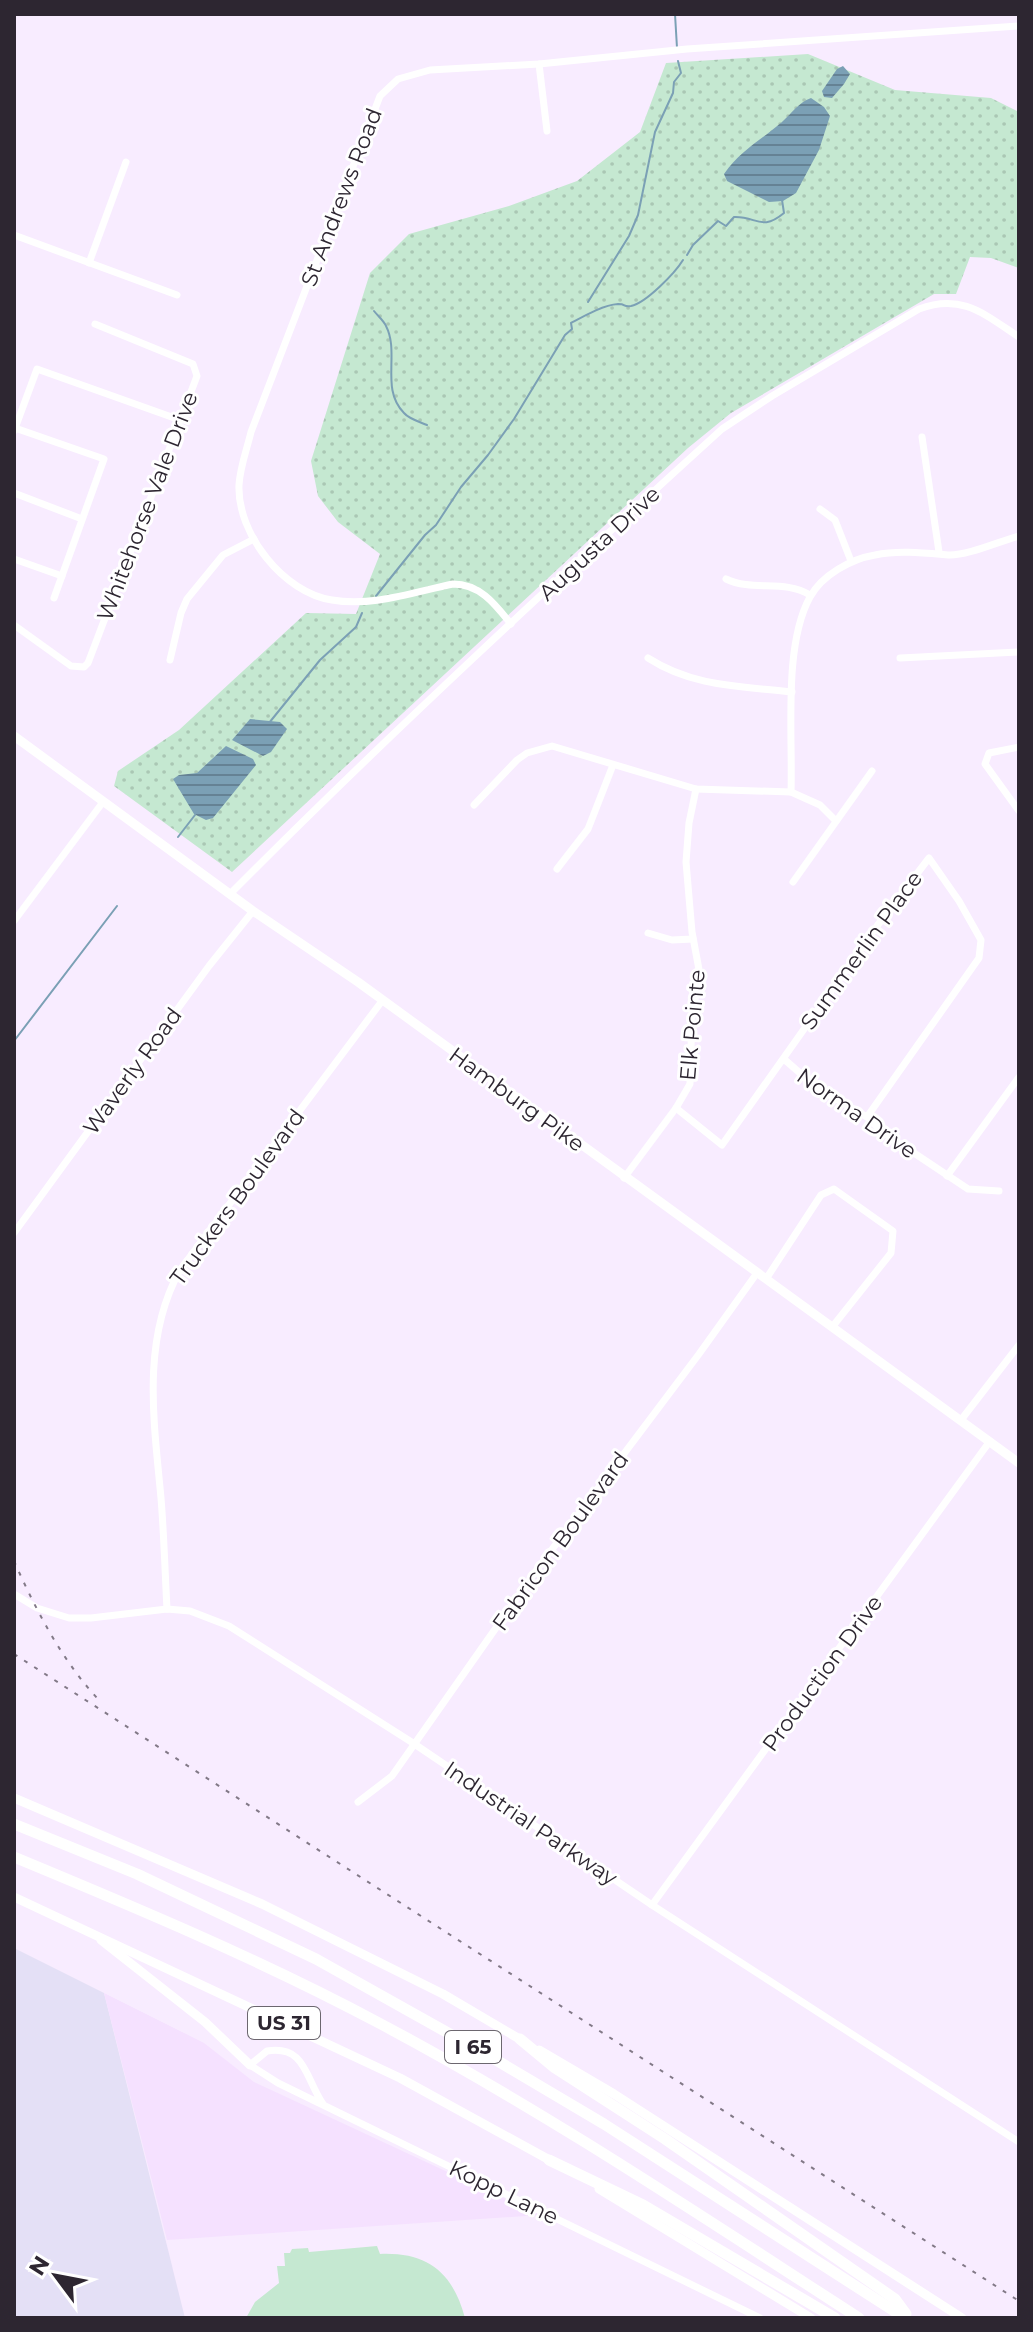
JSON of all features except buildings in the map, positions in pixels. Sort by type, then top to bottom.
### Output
[{"type":"highway","name":"I 65","points":[[14,1824],[137,1874],[316,1959],[604,2124],[907,2318]]},
{"type":"highway","name":"I 65","points":[[14,1857],[195,1933],[377,2022],[514,2098],[859,2318]]},
{"type":"highway","points":[[520,2039],[555,2068],[665,2139],[895,2299],[907,2318]]},
{"type":"highway","points":[[549,2160],[643,2205],[835,2318]]},
{"type":"main road","name":"Hamburg Pike","points":[[14,736],[1019,1463]]},
{"type":"main road","points":[[14,1798],[262,1904],[443,1994],[614,2094],[962,2318]]},
{"type":"main road","name":"US 31","points":[[14,1897],[400,2078],[549,2160],[811,2318]]},
{"type":"main road","points":[[85,1928],[205,2022],[250,2065]]},
{"type":"street","name":"St Andrews Road","points":[[511,624],[484,595],[465,584],[377,600],[353,602],[319,597],[287,578],[254,539],[247,524],[239,488],[251,432],[380,96],[398,79],[430,70],[1019,26]]},
{"type":"street","points":[[539,64],[547,131]]},
{"type":"street","points":[[89,263],[126,162]]},
{"type":"street","points":[[14,235],[177,295]]},
{"type":"street","name":"Augusta Drive","points":[[230,894],[347,776],[722,429],[919,309],[936,303],[957,303],[983,313],[1019,337]]},
{"type":"street","name":"Whitehorse Vale Drive","points":[[14,625],[71,666],[84,667],[88,663],[197,376],[193,364],[95,324]]},
{"type":"street","points":[[54,598],[104,459],[14,430],[37,369],[180,420]]},
{"type":"street","points":[[922,437],[939,552]]},
{"type":"street","points":[[14,493],[82,519]]},
{"type":"street","points":[[820,509],[835,520],[851,561]]},
{"type":"street","points":[[791,792],[792,692],[797,637],[810,595],[851,561],[876,554],[957,554],[1019,536]]},
{"type":"street","points":[[170,660],[187,599],[223,555],[254,539]]},
{"type":"street","points":[[14,559],[62,576]]},
{"type":"street","points":[[726,579],[740,586],[793,586],[810,595]]},
{"type":"street","points":[[900,658],[1019,652]]},
{"type":"street","points":[[648,658],[676,674],[709,684],[792,692]]},
{"type":"street","points":[[474,805],[517,760],[552,746],[696,789],[791,792],[820,805],[836,821]]},
{"type":"street","points":[[1019,747],[989,753],[985,764],[1019,811]]},
{"type":"street","points":[[557,869],[588,829],[613,765]]},
{"type":"street","points":[[793,882],[872,771]]},
{"type":"street","name":"Elk Pointe","points":[[624,1178],[690,1084],[692,1014],[700,975],[688,901],[686,862],[696,789]]},
{"type":"street","points":[[14,921],[103,802]]},
{"type":"street","name":"Summerlin Place","points":[[782,1061],[929,858],[981,940],[979,958],[867,1117]]},
{"type":"street","name":"Waverly Road","points":[[14,1233],[209,966],[253,911]]},
{"type":"street","points":[[648,933],[672,940],[693,939]]},
{"type":"street","name":"Truckers Boulevard","points":[[167,1609],[154,1390],[155,1347],[162,1309],[181,1268],[382,1001]]},
{"type":"street","name":"Norma Drive","points":[[676,1108],[722,1145],[759,1089],[785,1060],[816,1087],[867,1117],[881,1131],[968,1189],[999,1191]]},
{"type":"street","points":[[947,1176],[1018,1079]]},
{"type":"street","name":"Fabricon Boulevard","points":[[358,1802],[392,1776],[413,1743],[821,1195],[834,1189],[893,1231],[891,1253],[833,1326]]},
{"type":"street","points":[[961,1420],[1019,1345]]},
{"type":"street","name":"Production Drive","points":[[652,1905],[990,1441]]},
{"type":"street","name":"Industrial Parkway","points":[[14,1594],[37,1608],[69,1618],[167,1609],[190,1611],[229,1626],[413,1743],[652,1905],[1019,2142]]},
{"type":"street","points":[[250,2065],[267,2051],[290,2051],[303,2062],[323,2104]]},
{"type":"street","name":"Kopp Lane","points":[[250,2065],[278,2083],[760,2318]]},
{"type":"shaded area","points":[[14,1948],[104,1993],[185,2318],[14,2318]]},
{"type":"shaded area","points":[[104,1993],[204,2043],[254,2082],[540,2215],[167,2240]]},
{"type":"green space","points":[[808,54],[895,90],[991,98],[1019,112],[1019,268],[991,258],[970,257],[956,294],[934,294],[731,413],[688,448],[232,872],[114,786],[118,771],[179,730],[306,613],[356,614],[380,554],[338,522],[318,496],[311,461],[370,273],[409,234],[509,206],[577,181],[640,132],[666,63]]},
{"type":"green space","points":[[377,2246],[380,2254],[412,2257],[436,2268],[453,2289],[465,2318],[246,2318],[255,2302],[279,2283],[277,2266],[285,2266],[284,2253],[290,2253],[292,2249],[308,2248],[309,2252]]},
{"type":"water","points":[[843,66],[850,74],[844,84],[832,98],[824,97],[822,91],[837,69]]},
{"type":"water","points":[[811,98],[824,107],[830,116],[819,150],[796,193],[783,201],[769,202],[727,181],[724,174],[737,158]]},
{"type":"water","points":[[250,719],[280,722],[287,729],[271,752],[263,756],[232,740]]},
{"type":"water","points":[[226,746],[253,759],[256,765],[213,818],[206,820],[194,814],[173,779],[179,775],[197,773]]},
{"type":"waterway","points":[[675,14],[677,48]]},
{"type":"waterway","points":[[588,302],[629,236],[638,215],[655,132],[673,93],[674,82],[681,73],[678,61]]},
{"type":"waterway","points":[[687,255],[718,221],[726,226],[734,217],[770,222],[784,213],[782,200]]},
{"type":"waterway","points":[[376,596],[436,525],[514,419],[565,335],[572,329],[571,323],[606,306],[637,304],[660,287],[683,260]]},
{"type":"waterway","points":[[374,311],[385,324],[390,337],[391,382],[397,403],[409,417],[427,425]]},
{"type":"waterway","points":[[269,723],[320,660],[356,627],[362,613]]},
{"type":"waterway","points":[[178,837],[195,815]]},
{"type":"waterway","points":[[14,1041],[117,906]]},
{"type":"railway","points":[[14,1561],[51,1634],[73,1669],[99,1700]]},
{"type":"railway","points":[[14,1654],[1019,2301]]}]
